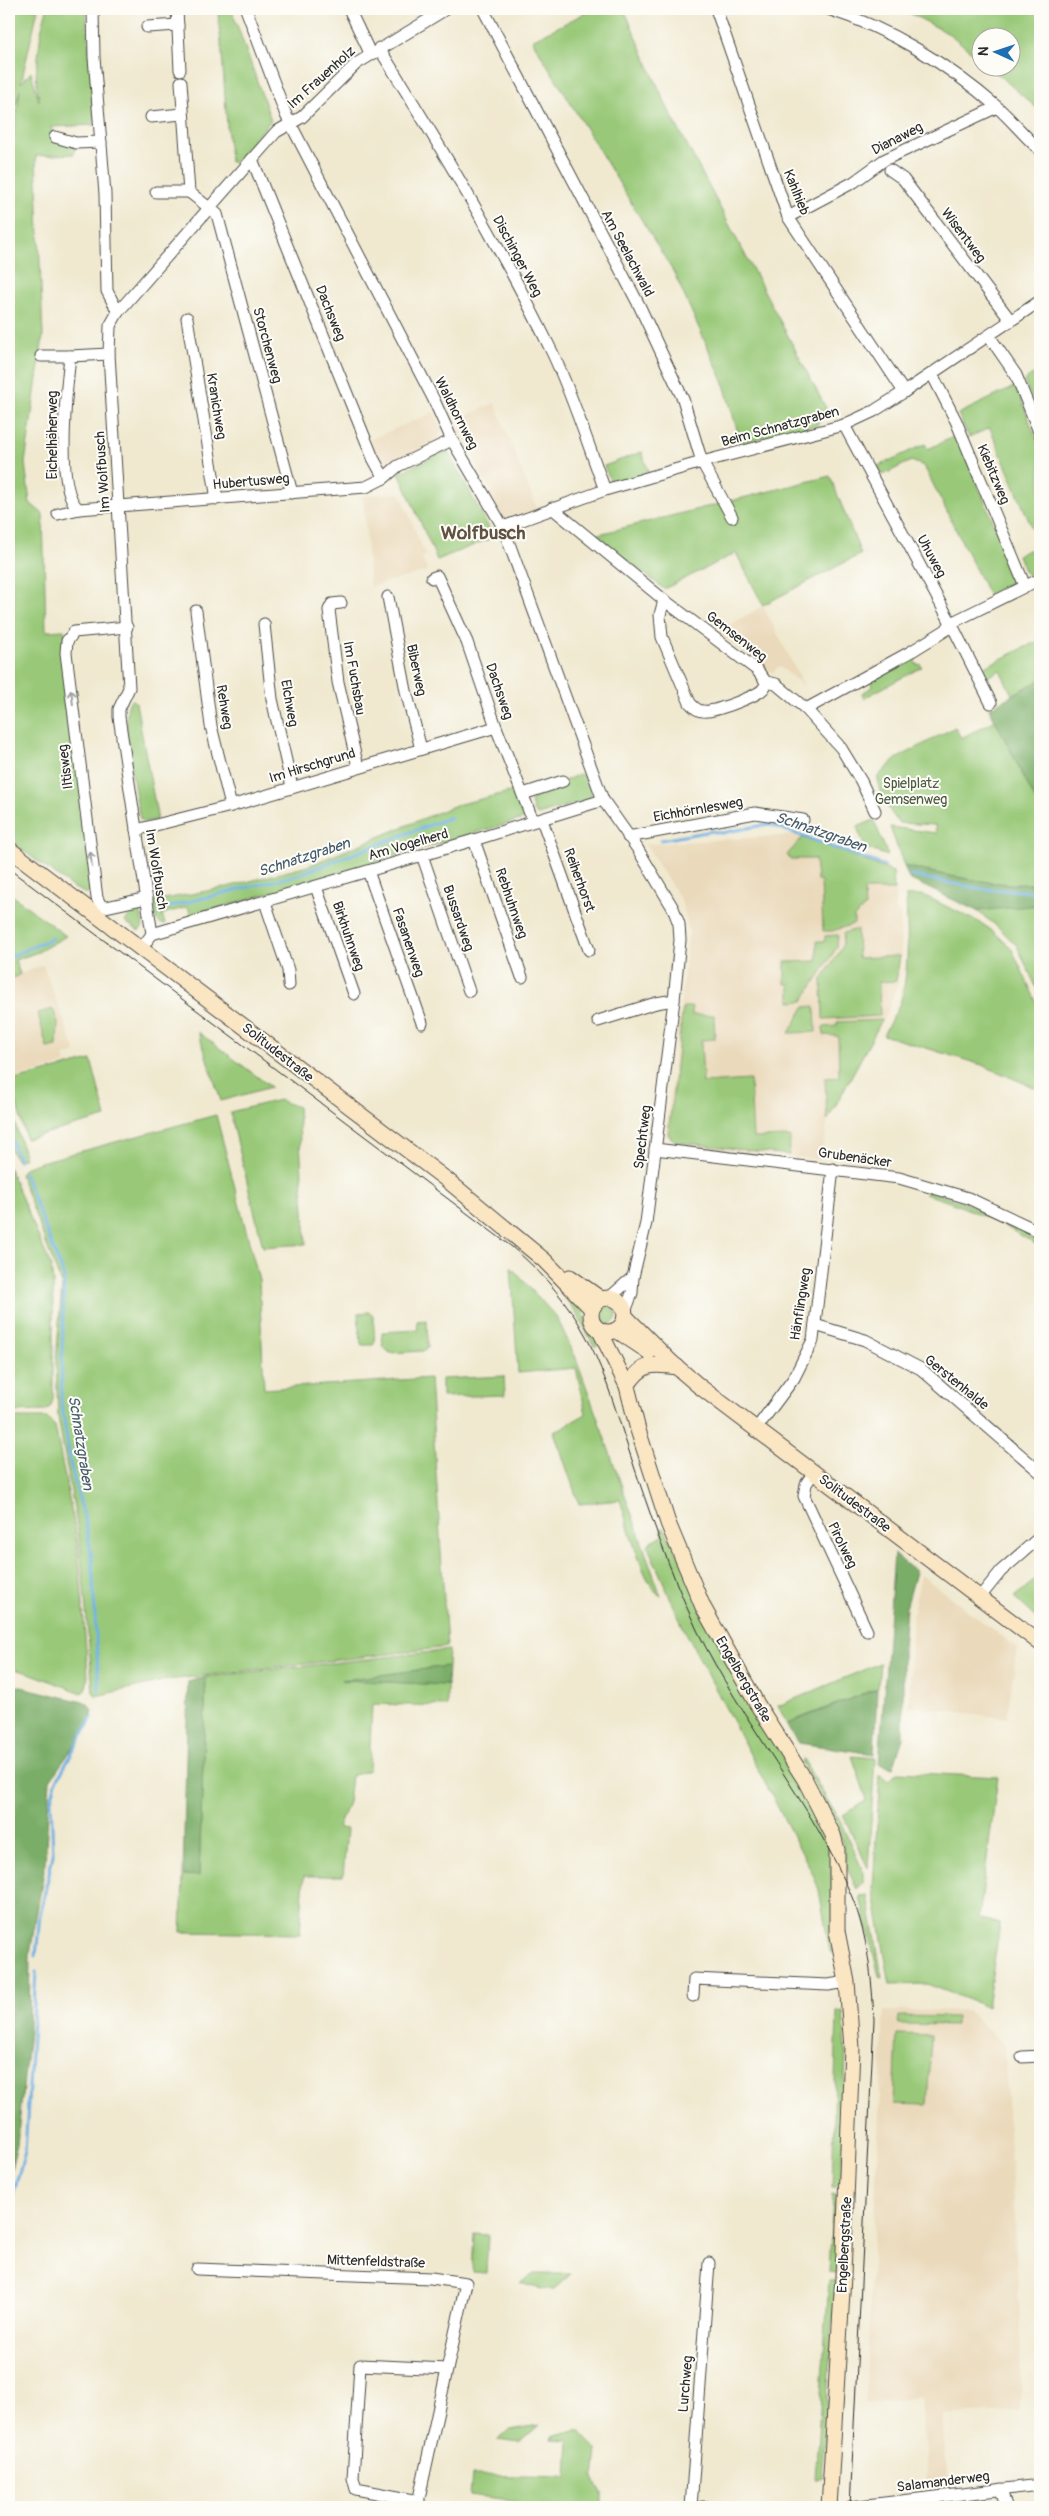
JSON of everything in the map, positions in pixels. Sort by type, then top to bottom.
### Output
[{"type":"main road","name":"Solitudestraße","points":[[9,849],[447,1180],[544,1260],[601,1302]]},
{"type":"main road","points":[[601,1302],[619,1303],[625,1314],[623,1324],[611,1331],[592,1322],[601,1302]]},
{"type":"main road","name":"Solitudestraße","points":[[625,1314],[674,1365],[1040,1643]]},
{"type":"main road","name":"Solitudestraße","points":[[611,1331],[674,1365]]},
{"type":"main road","name":"Engelbergstraße","points":[[611,1331],[638,1430],[668,1523],[704,1607],[757,1704],[805,1780],[833,1835],[837,1850],[837,1931],[852,2024],[850,2102],[829,2507]]},
{"type":"main road","points":[[625,1381],[648,1365],[674,1365]]},
{"type":"street","points":[[93,9],[107,291],[118,312]]},
{"type":"street","points":[[177,9],[180,70]]},
{"type":"street","name":"Waldhornweg","points":[[246,9],[261,55],[291,124],[452,440],[503,527],[603,800],[628,837]]},
{"type":"street","name":"Dischinger Weg","points":[[349,9],[374,51],[443,150],[478,212],[553,353],[605,490]]},
{"type":"street","name":"Im Frauenholz","points":[[118,312],[276,132],[302,117],[356,64],[374,51],[446,9]]},
{"type":"street","name":"Am Seelachwald","points":[[483,9],[639,305],[683,399],[702,462],[732,517]]},
{"type":"street","name":"Kahlhieb","points":[[716,9],[788,217],[904,392]]},
{"type":"street","points":[[828,9],[880,30],[937,62],[997,107],[1040,150]]},
{"type":"street","points":[[147,27],[178,25]]},
{"type":"street","points":[[181,82],[189,192]]},
{"type":"street","name":"Dianaweg","points":[[788,217],[854,182],[884,160],[997,107]]},
{"type":"street","points":[[151,117],[182,114]]},
{"type":"street","points":[[55,137],[76,143],[101,142]]},
{"type":"street","name":"Dachsweg","points":[[252,159],[370,449],[384,478]]},
{"type":"street","name":"Wisentweg","points":[[890,170],[903,179],[1011,321]]},
{"type":"street","points":[[156,192],[189,192],[210,207]]},
{"type":"street","name":"Storchenweg","points":[[210,207],[217,214],[292,493]]},
{"type":"street","name":"Beim Schnatzgraben","points":[[503,527],[605,490],[702,462],[844,425],[874,411],[1040,301]]},
{"type":"street","name":"Im Wolfbusch","points":[[118,312],[110,326],[109,354],[127,627],[129,688],[119,709],[119,717],[152,934]]},
{"type":"street","name":"Kranichweg","points":[[187,318],[217,499]]},
{"type":"street","points":[[989,336],[1016,375],[1040,434]]},
{"type":"street","points":[[41,356],[109,354]]},
{"type":"street","name":"Eichelhäherweg","points":[[70,356],[65,405],[64,454],[69,496],[72,504],[79,509]]},
{"type":"street","name":"Kiebitzweg","points":[[932,374],[956,421],[1025,586]]},
{"type":"street","name":"Uhuweg","points":[[844,425],[951,623],[991,702]]},
{"type":"street","name":"Hubertusweg","points":[[119,508],[366,486],[384,478],[398,466],[452,440]]},
{"type":"street","points":[[58,514],[79,509],[119,508]]},
{"type":"street","name":"Gemsenweg","points":[[552,508],[664,600],[758,670],[766,682],[776,684],[806,709],[841,748],[862,781],[875,811]]},
{"type":"street","name":"Dachsweg","points":[[432,578],[437,576],[467,642],[496,727],[523,794],[538,820]]},
{"type":"street","points":[[806,709],[912,651],[946,630],[951,623],[1040,579]]},
{"type":"street","name":"Biberweg","points":[[388,597],[406,691],[421,749]]},
{"type":"street","points":[[664,600],[660,614],[662,637],[690,703],[696,708],[703,711],[712,710],[756,694],[764,688],[766,682]]},
{"type":"street","name":"Im Fuchsbau","points":[[341,603],[332,604],[329,610],[338,682],[358,766]]},
{"type":"street","name":"Rehweg","points":[[196,611],[211,726],[231,806]]},
{"type":"street","name":"Elchweg","points":[[264,624],[272,699],[292,787]]},
{"type":"street","name":"Iltisweg","points":[[127,627],[74,632],[66,641],[95,893],[101,906],[106,907],[147,898]]},
{"type":"street","name":"Im Hirschgrund","points":[[136,830],[231,806],[358,766],[496,727]]},
{"type":"street","points":[[523,794],[563,781]]},
{"type":"street","name":"Am Vogelherd","points":[[152,934],[316,887],[603,800]]},
{"type":"street","name":"Eichhörnlesweg","points":[[628,837],[755,813],[803,820]]},
{"type":"street","name":"Reiherhorst","points":[[538,820],[590,950]]},
{"type":"street","name":"Spechtweg","points":[[625,1314],[632,1292],[633,1278],[646,1222],[680,940],[679,924],[673,908],[637,848],[628,837]]},
{"type":"street","name":"Rebhuhnweg","points":[[474,840],[522,977]]},
{"type":"street","name":"Bussardweg","points":[[422,855],[469,991]]},
{"type":"street","name":"Fasanenweg","points":[[368,871],[422,1023]]},
{"type":"street","name":"Birkhuhnweg","points":[[316,887],[354,994]]},
{"type":"street","points":[[265,902],[288,970],[289,985]]},
{"type":"street","points":[[141,948],[152,934]]},
{"type":"street","points":[[598,1021],[656,1002],[674,1000]]},
{"type":"street","name":"Grubenäcker","points":[[655,1150],[899,1178],[948,1190],[997,1210],[1040,1232]]},
{"type":"street","name":"Hänflingweg","points":[[756,1429],[794,1378],[813,1340],[833,1169]]},
{"type":"street","points":[[601,1302],[633,1278]]},
{"type":"street","name":"Gerstenhalde","points":[[815,1325],[865,1340],[920,1369],[1040,1472]]},
{"type":"street","name":"Pirolweg","points":[[814,1472],[806,1484],[804,1496],[868,1631]]},
{"type":"street","points":[[980,1597],[1001,1571],[1040,1537]]},
{"type":"street","points":[[693,1996],[694,1979],[828,1985],[846,1982]]},
{"type":"street","points":[[1022,2057],[1040,2056]]},
{"type":"street","name":"Lurchweg","points":[[691,2507],[710,2263]]},
{"type":"street","name":"Mittenfeldstraße","points":[[197,2269],[431,2278],[466,2283],[418,2504],[356,2489],[353,2478],[360,2365],[447,2369]]},
{"type":"street","name":"Salamanderweg","points":[[850,2507],[941,2502],[1001,2489],[1040,2485]]},
{"type":"street","points":[[1001,2489],[1006,2507]]},
{"type":"shaded area","points":[[495,403],[537,509],[509,520],[503,519],[491,497],[490,490],[458,431],[469,414]]},
{"type":"shaded area","points":[[434,412],[442,429],[440,439],[393,463],[380,462],[369,440]]},
{"type":"shaded area","points":[[400,493],[426,556],[422,558],[427,571],[370,587],[363,496]]},
{"type":"shaded area","points":[[763,606],[805,687],[779,666],[773,673],[716,632]]},
{"type":"shaded area","points":[[797,835],[894,871],[896,910],[900,913],[901,951],[898,982],[890,1006],[827,1124],[821,1160],[676,1144],[667,1136],[666,1131],[689,932],[681,900],[645,844]]},
{"type":"shaded area","points":[[43,965],[76,1053],[64,1056],[66,1064],[9,1079],[9,981],[20,974]]},
{"type":"shaded area","points":[[921,1575],[1017,1648],[1007,1718],[909,1706],[913,1612]]},
{"type":"shaded area","points":[[967,2010],[1004,2045],[1021,2338],[1020,2412],[942,2415],[948,2484],[927,2484],[921,2398],[865,2404],[884,2011]]},
{"type":"green space","points":[[9,9],[38,9],[21,83],[31,72],[39,101],[36,76],[41,31],[47,9],[86,9],[95,125],[51,127],[55,137],[76,143],[74,154],[36,156],[43,337],[25,463],[30,503],[43,514],[46,631],[64,630],[67,641],[94,887],[87,894],[72,887],[9,840],[9,166],[20,90],[9,128]]},
{"type":"green space","points":[[593,9],[624,9],[667,107],[826,408],[817,425],[741,443],[723,381],[674,273],[532,40]]},
{"type":"green space","points":[[902,9],[1040,9],[1040,111],[1002,78],[1022,78],[1022,28],[972,28],[972,52],[951,35]]},
{"type":"green space","points":[[232,11],[271,120],[235,162],[230,162],[218,13]]},
{"type":"green space","points":[[1040,370],[1040,397],[1033,400],[1024,381]]},
{"type":"green space","points":[[1016,386],[1040,448],[1040,573],[1030,577],[1024,571],[1018,555],[1039,545],[990,428],[969,437],[958,414]]},
{"type":"green space","points":[[957,435],[1003,545],[1012,580],[1007,589],[990,598],[924,466],[911,461],[883,475],[878,466],[925,444],[928,449]]},
{"type":"green space","points":[[447,450],[494,537],[437,560],[399,473]]},
{"type":"green space","points":[[642,452],[649,473],[616,483],[610,480],[604,466]]},
{"type":"green space","points":[[830,476],[861,554],[763,605],[736,553],[664,589],[595,535]]},
{"type":"green space","points":[[1040,640],[1040,680],[1012,695],[1000,670],[984,679],[981,673],[982,668]]},
{"type":"green space","points":[[911,655],[917,665],[920,664],[922,667],[864,698],[862,693],[873,687],[869,678]]},
{"type":"green space","points":[[1040,680],[1040,809],[989,708]]},
{"type":"green space","points":[[132,699],[136,703],[157,815],[156,820],[144,822],[140,819],[127,736],[126,719],[128,706]]},
{"type":"green space","name":"Spielplatz Gemsenweg","points":[[996,720],[1040,809],[1040,883],[1011,884],[992,882],[934,873],[904,866],[890,827],[936,833],[935,825],[899,823],[882,795],[878,776],[896,759],[955,727],[961,738]]},
{"type":"green space","points":[[580,774],[584,776],[592,794],[590,799],[538,815],[534,812],[531,802],[534,794]]},
{"type":"green space","points":[[518,790],[526,814],[523,819],[191,916],[188,907],[162,914],[165,924],[161,924],[156,919],[154,901],[227,887],[308,866],[456,805]]},
{"type":"green space","points":[[874,820],[888,856],[865,848],[857,827]]},
{"type":"green space","points":[[802,838],[820,843],[893,872],[894,890],[864,890],[865,907],[854,917],[854,924],[832,931],[823,931],[821,881],[817,880],[815,859],[790,859],[787,855]]},
{"type":"green space","points":[[904,866],[934,873],[992,882],[1011,884],[1040,883],[1040,905],[977,911],[909,879]]},
{"type":"green space","points":[[9,893],[66,936],[38,952],[15,960],[20,974],[9,981]]},
{"type":"green space","points":[[923,895],[981,923],[1012,949],[1040,1010],[1040,1090],[982,1065],[883,1035],[899,1006],[905,984],[907,946],[906,896]]},
{"type":"green space","points":[[136,904],[140,907],[143,927],[139,931],[125,922]]},
{"type":"green space","points":[[1040,905],[1040,995],[1017,946],[998,927],[977,911]]},
{"type":"green space","points":[[857,929],[858,958],[900,956],[896,981],[879,982],[880,1016],[823,1019],[822,979],[842,948],[844,933]]},
{"type":"green space","points":[[838,935],[837,947],[803,1001],[790,1002],[790,984],[785,984],[785,962],[817,961],[817,941],[825,941],[825,936]]},
{"type":"green space","points":[[815,1006],[816,1032],[789,1033],[804,1007]]},
{"type":"green space","points":[[683,1007],[692,1007],[692,1015],[714,1015],[715,1039],[701,1040],[703,1083],[750,1080],[753,1138],[790,1137],[789,1155],[677,1142],[668,1135]]},
{"type":"green space","points":[[53,1009],[58,1022],[57,1046],[47,1048],[38,1013]]},
{"type":"green space","points":[[882,1020],[827,1119],[825,1078],[839,1077],[838,1036],[824,1035],[823,1027],[837,1026],[837,1022]]},
{"type":"green space","points":[[198,1032],[271,1087],[221,1101]]},
{"type":"green space","points":[[91,1060],[106,1117],[26,1139],[11,1081]]},
{"type":"green space","points":[[279,1100],[298,1107],[306,1244],[263,1247],[230,1112]]},
{"type":"green space","points":[[9,1103],[25,1157],[17,1161],[9,1147]]},
{"type":"green space","points":[[216,1115],[259,1280],[264,1389],[430,1378],[447,1647],[167,1680],[96,1696],[93,1691],[80,1542],[58,1417],[56,1361],[62,1286],[20,1174],[24,1168],[41,1162]]},
{"type":"green space","points":[[9,1168],[51,1266],[53,1282],[53,1398],[51,1406],[45,1411],[9,1412]]},
{"type":"green space","points":[[926,1190],[956,1200],[999,1219],[1040,1242],[1039,1246],[984,1216],[925,1194]]},
{"type":"green space","points":[[511,1267],[557,1318],[576,1358],[661,1596],[654,1590],[642,1567],[620,1500],[579,1504],[554,1432],[586,1414],[576,1368],[518,1373]]},
{"type":"green space","points":[[555,1280],[583,1309],[587,1326],[603,1345],[594,1346],[577,1314],[553,1281]]},
{"type":"green space","points":[[608,1306],[614,1309],[617,1315],[614,1321],[608,1324],[602,1321],[599,1315],[602,1309]]},
{"type":"green space","points":[[370,1312],[373,1316],[375,1342],[373,1345],[361,1345],[358,1313]]},
{"type":"green space","points":[[427,1320],[428,1347],[423,1351],[390,1353],[383,1347],[382,1332],[418,1330],[417,1321]]},
{"type":"green space","points":[[504,1376],[505,1395],[442,1397],[442,1379]]},
{"type":"green space","points":[[9,1418],[47,1418],[55,1426],[78,1544],[88,1676],[86,1689],[82,1693],[29,1673],[9,1668]]},
{"type":"green space","points":[[664,1528],[815,1809],[832,1852],[834,1953],[830,1952],[819,1890],[813,1874],[683,1627],[648,1547],[650,1542],[663,1535],[661,1529]]},
{"type":"green space","points":[[894,1554],[916,1572],[906,1608],[903,1648],[903,1738],[893,1768],[879,1764]]},
{"type":"green space","points":[[1040,1576],[1040,1621],[1014,1597]]},
{"type":"green space","points":[[449,1650],[448,1666],[346,1680],[447,1685],[447,1706],[372,1704],[369,1770],[351,1776],[348,1802],[338,1828],[347,1829],[343,1876],[304,1876],[300,1934],[181,1932],[183,1875],[199,1875],[206,1677]]},
{"type":"green space","points":[[880,1663],[878,1688],[787,1723],[778,1706]]},
{"type":"green space","points":[[448,1666],[447,1685],[342,1680]]},
{"type":"green space","points":[[206,1677],[199,1876],[183,1875],[188,1682]]},
{"type":"green space","points":[[9,1684],[87,1703],[93,1710],[89,1725],[50,1780],[45,1864],[30,1954],[29,2032],[17,2144],[9,2177]]},
{"type":"green space","points":[[877,1689],[874,1754],[799,1743],[787,1724]]},
{"type":"green space","points":[[852,1756],[875,1758],[868,1868],[843,1815],[867,1800]]},
{"type":"green space","points":[[803,1759],[840,1821],[864,1873],[864,1882],[857,1889],[847,1868],[843,1845],[832,1814],[801,1762]]},
{"type":"green space","points":[[897,1772],[998,1777],[979,1918],[1000,1924],[987,2007],[927,1984],[890,1985],[873,1888],[880,1774],[888,1781]]},
{"type":"green space","points":[[868,1896],[882,1977],[879,1976],[860,1897]]},
{"type":"green space","points":[[843,2011],[846,2051],[841,2187],[832,2187],[837,2012]]},
{"type":"green space","points":[[899,2016],[956,2017],[956,2025],[898,2024]]},
{"type":"green space","points":[[897,2034],[931,2035],[927,2105],[894,2104]]},
{"type":"green space","points":[[833,2194],[840,2195],[837,2274],[829,2273]]},
{"type":"green space","points":[[474,2234],[488,2235],[486,2273],[472,2272]]},
{"type":"green space","points":[[534,2274],[571,2274],[554,2289],[541,2289],[520,2283]]},
{"type":"green space","points":[[829,2281],[836,2281],[821,2479],[815,2479]]},
{"type":"green space","points":[[540,2425],[520,2443],[497,2440],[510,2430]]},
{"type":"green space","points":[[578,2430],[597,2449],[594,2479],[602,2493],[602,2507],[533,2507],[502,2499],[470,2495],[472,2475],[567,2477],[569,2441],[551,2440],[552,2437]]},
{"type":"waterway","name":"Schnatzgraben","points":[[160,909],[297,875],[451,817]]},
{"type":"waterway","name":"Schnatzgraben","points":[[661,840],[712,831],[721,833],[769,824],[885,866]]},
{"type":"waterway","name":"Schnatzgraben","points":[[909,875],[981,889],[1040,892]]},
{"type":"waterway","name":"Schnatzgraben","points":[[9,957],[53,938]]},
{"type":"waterway","name":"Schnatzgraben","points":[[9,1135],[19,1160]]},
{"type":"waterway","name":"Schnatzgraben","points":[[24,1173],[64,1277],[61,1400],[71,1467],[86,1524],[92,1560],[99,1691]]},
{"type":"waterway","name":"Schnatzgraben","points":[[36,1956],[40,1915],[53,1855],[51,1800],[56,1782],[92,1717]]},
{"type":"waterway","name":"Schnatzgraben","points":[[9,2209],[25,2152],[36,1972]]},
{"type":"tram line","points":[[9,869],[512,1247],[556,1291],[587,1337],[607,1385],[660,1542],[697,1630],[715,1664],[797,1795],[836,1862],[852,1897],[862,1927],[870,1973],[874,2020],[850,2507]]},
{"type":"district","name":"Wolfbusch","points":[[483,532]]}]
